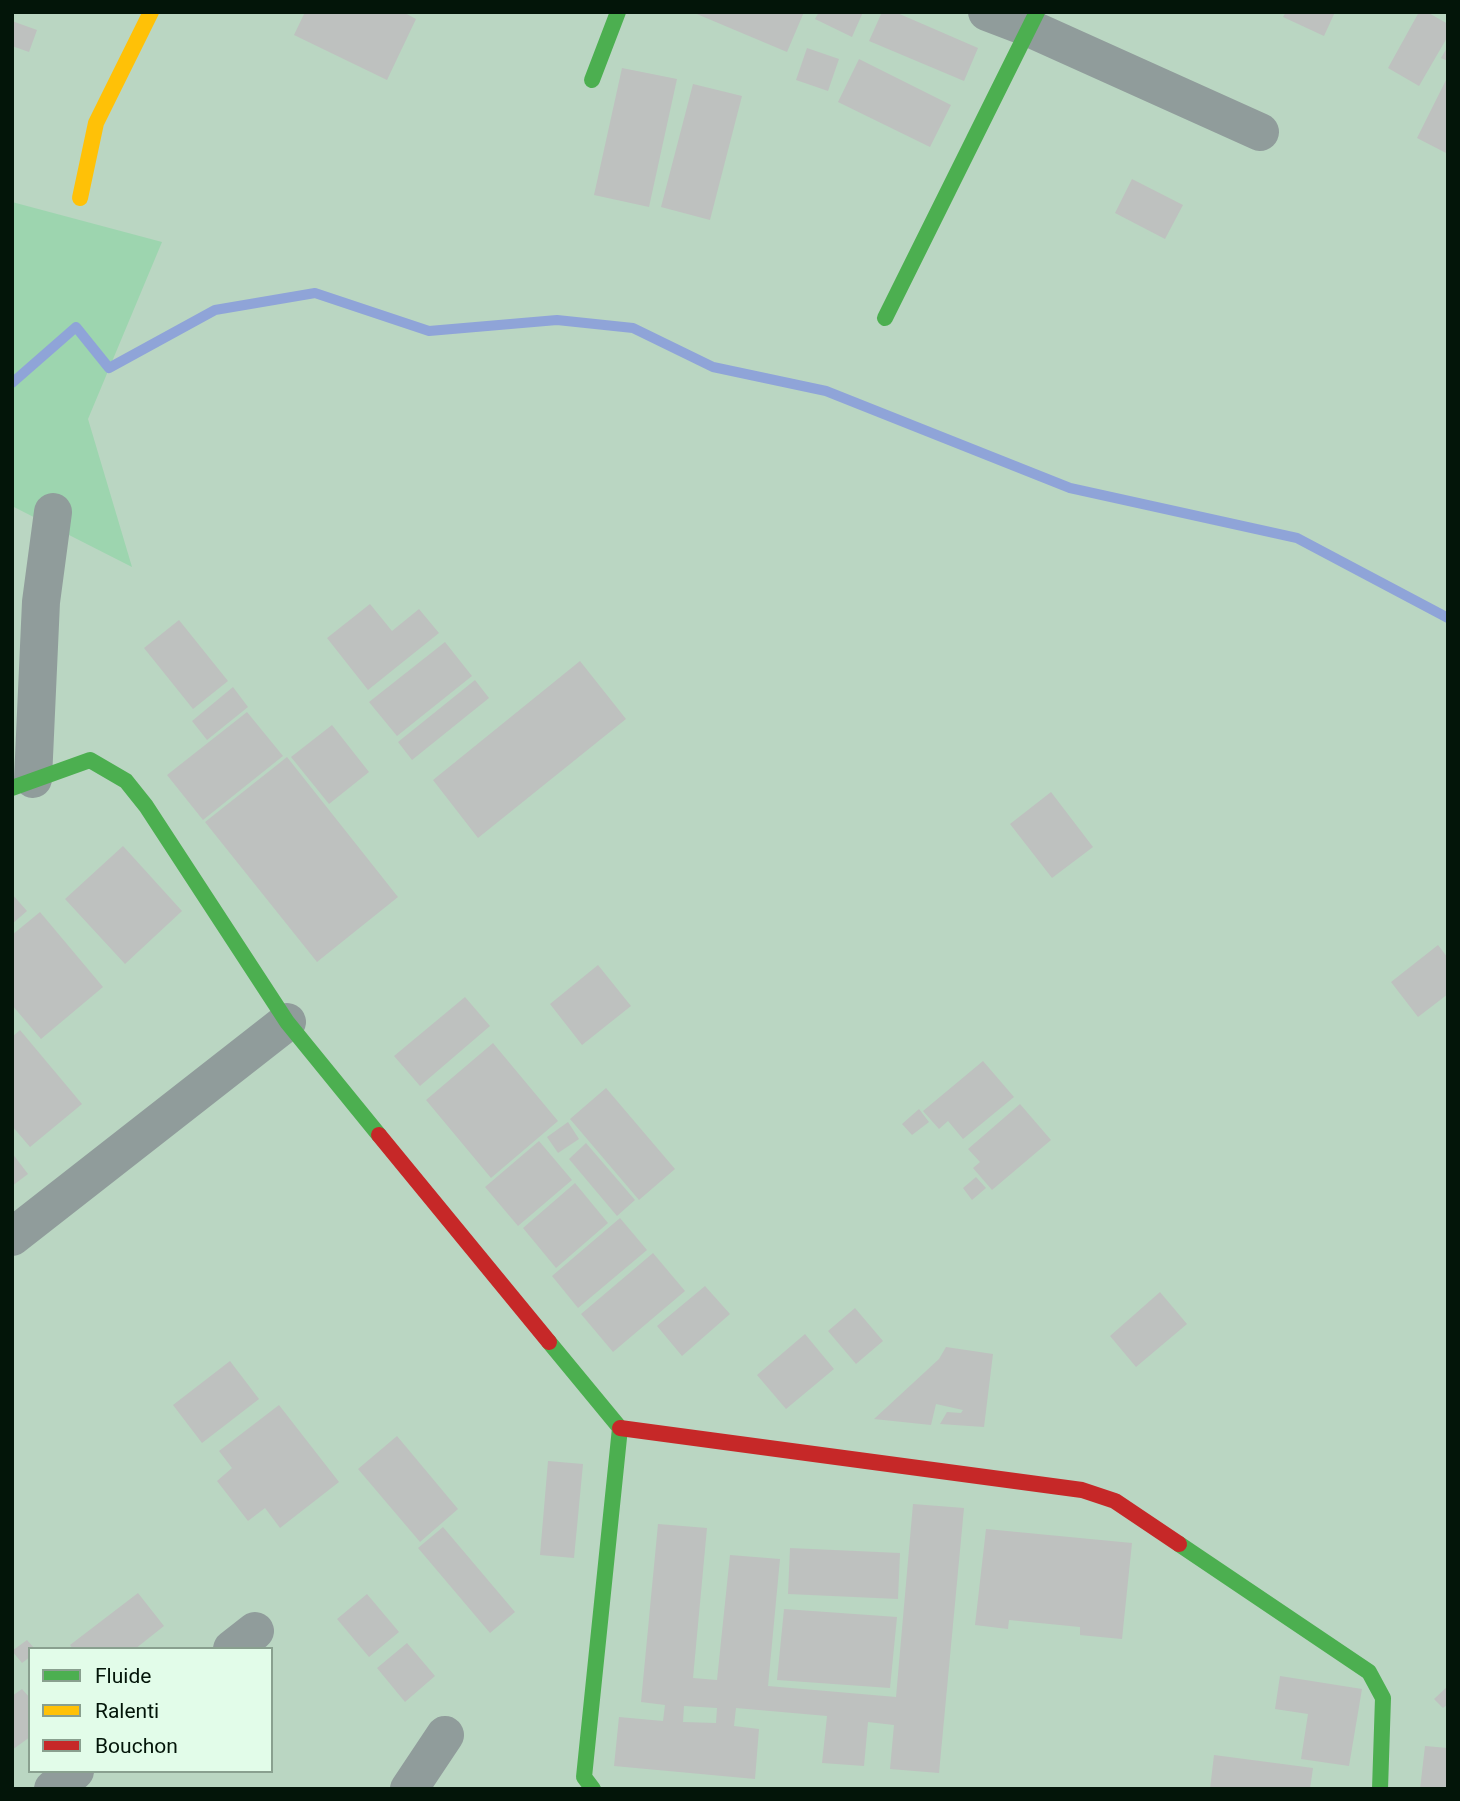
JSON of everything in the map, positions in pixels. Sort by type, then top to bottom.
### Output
[{"type":"street","points":[[80,198],[96,123],[151,12]]},
{"type":"street","points":[[592,80],[618,12]]},
{"type":"street","points":[[987,12],[1033,20],[1260,132]]},
{"type":"street","points":[[886,318],[1033,20]]},
{"type":"street","points":[[52,512],[22,784],[90,760],[126,781],[146,806],[287,1022],[620,1428],[1082,1490],[1115,1501],[1368,1672],[1383,1698],[1380,1789]]},
{"type":"street","points":[[12,1237],[287,1022]]},
{"type":"street","points":[[593,1789],[584,1777],[620,1428]]},
{"type":"street","points":[[409,1789],[445,1735]]},
{"type":"street","points":[[53,1789],[73,1773]]},
{"type":"green space","points":[[12,202],[162,242],[88,419],[132,567],[12,506]]},
{"type":"building","points":[[305,12],[403,12],[416,19],[387,80],[294,35]]},
{"type":"building","points":[[692,12],[804,12],[787,52]]},
{"type":"building","points":[[819,12],[863,12],[852,37],[815,19]]},
{"type":"building","points":[[882,12],[895,12],[978,48],[964,81],[869,41]]},
{"type":"building","points":[[1286,12],[1335,12],[1324,36],[1283,17]]},
{"type":"building","points":[[1419,12],[1427,12],[1448,24],[1448,36],[1419,86],[1388,68]]},
{"type":"building","points":[[12,21],[37,30],[29,52],[12,46]]},
{"type":"building","points":[[1448,46],[1448,61],[1441,58]]},
{"type":"building","points":[[807,48],[839,59],[828,91],[796,80]]},
{"type":"building","points":[[859,59],[951,105],[930,147],[838,102]]},
{"type":"building","points":[[622,68],[677,79],[649,207],[594,195]]},
{"type":"building","points":[[1448,76],[1448,154],[1417,138]]},
{"type":"building","points":[[693,84],[742,96],[710,220],[661,207]]},
{"type":"building","points":[[1132,179],[1183,205],[1165,239],[1115,213]]},
{"type":"building","points":[[370,604],[392,631],[419,609],[439,633],[368,690],[327,638]]},
{"type":"building","points":[[179,620],[228,681],[193,709],[144,648]]},
{"type":"building","points":[[445,642],[472,676],[397,736],[369,702]]},
{"type":"building","points":[[580,661],[626,719],[478,838],[433,780]]},
{"type":"building","points":[[475,680],[489,698],[412,760],[398,742]]},
{"type":"building","points":[[233,687],[248,707],[207,740],[192,721]]},
{"type":"building","points":[[247,712],[283,756],[203,820],[167,775]]},
{"type":"building","points":[[332,725],[369,772],[329,804],[291,757]]},
{"type":"building","points":[[287,757],[398,897],[317,962],[205,822]]},
{"type":"building","points":[[1051,792],[1093,847],[1052,878],[1010,824]]},
{"type":"building","points":[[123,846],[182,911],[125,964],[65,899]]},
{"type":"building","points":[[12,894],[27,911],[12,924]]},
{"type":"building","points":[[40,912],[103,987],[41,1039],[12,1005],[12,935]]},
{"type":"building","points":[[1438,945],[1448,958],[1448,994],[1418,1017],[1391,982]]},
{"type":"building","points":[[598,965],[631,1006],[582,1045],[550,1004]]},
{"type":"building","points":[[465,997],[490,1026],[420,1086],[394,1056]]},
{"type":"building","points":[[20,1030],[82,1104],[30,1147],[12,1126],[12,1037]]},
{"type":"building","points":[[493,1043],[558,1121],[491,1178],[426,1100]]},
{"type":"building","points":[[983,1061],[1014,1097],[963,1139],[948,1121],[939,1129],[923,1111]]},
{"type":"building","points":[[606,1088],[675,1169],[639,1200],[570,1119]]},
{"type":"building","points":[[1020,1104],[1051,1140],[992,1190],[973,1168],[980,1162],[968,1149]]},
{"type":"building","points":[[919,1109],[929,1122],[912,1135],[902,1124]]},
{"type":"building","points":[[568,1122],[579,1139],[558,1153],[547,1137]]},
{"type":"building","points":[[539,1141],[572,1180],[518,1226],[485,1187]]},
{"type":"building","points":[[586,1143],[635,1200],[617,1216],[569,1159]]},
{"type":"building","points":[[12,1153],[28,1174],[12,1186]]},
{"type":"building","points":[[976,1177],[986,1188],[972,1200],[963,1188]]},
{"type":"building","points":[[575,1183],[608,1223],[556,1268],[523,1228]]},
{"type":"building","points":[[620,1218],[647,1250],[578,1308],[552,1276]]},
{"type":"building","points":[[653,1253],[685,1291],[613,1352],[581,1314]]},
{"type":"building","points":[[705,1286],[730,1314],[682,1356],[657,1326]]},
{"type":"building","points":[[1160,1292],[1187,1324],[1136,1367],[1110,1336]]},
{"type":"building","points":[[855,1308],[883,1341],[856,1364],[828,1331]]},
{"type":"building","points":[[805,1334],[834,1369],[786,1409],[757,1375]]},
{"type":"building","points":[[946,1347],[993,1354],[984,1427],[940,1424],[947,1412],[961,1413],[963,1410],[936,1404],[931,1425],[874,1419],[939,1359]]},
{"type":"building","points":[[230,1361],[259,1399],[202,1443],[173,1405]]},
{"type":"building","points":[[279,1405],[339,1482],[280,1528],[265,1508],[248,1521],[217,1481],[232,1468],[219,1451]]},
{"type":"building","points":[[397,1436],[458,1509],[420,1542],[358,1469]]},
{"type":"building","points":[[548,1461],[583,1464],[574,1558],[540,1555]]},
{"type":"building","points":[[913,1504],[964,1508],[939,1773],[890,1769],[894,1725],[868,1722],[864,1766],[822,1763],[827,1716],[736,1708],[734,1726],[759,1729],[755,1779],[614,1766],[619,1717],[663,1721],[665,1705],[641,1702],[658,1524],[707,1528],[693,1678],[717,1680],[730,1555],[780,1559],[768,1686],[896,1697]],"holes":[[[684,1706],[717,1708],[716,1723],[683,1722]]]},
{"type":"building","points":[[443,1527],[515,1612],[490,1633],[418,1548]]},
{"type":"building","points":[[986,1529],[1132,1543],[1122,1639],[1080,1635],[1080,1627],[1009,1620],[1008,1629],[975,1625]]},
{"type":"building","points":[[790,1548],[900,1553],[898,1599],[788,1594]]},
{"type":"building","points":[[138,1593],[164,1626],[138,1647],[70,1645]]},
{"type":"building","points":[[367,1594],[399,1632],[369,1657],[337,1619]]},
{"type":"building","points":[[784,1609],[897,1617],[890,1688],[777,1680]]},
{"type":"building","points":[[27,1640],[33,1647],[28,1647],[28,1658],[22,1663],[12,1651]]},
{"type":"building","points":[[407,1643],[435,1676],[405,1702],[377,1668]]},
{"type":"building","points":[[1280,1676],[1362,1689],[1349,1766],[1301,1759],[1308,1714],[1275,1709]]},
{"type":"building","points":[[1448,1686],[1448,1704],[1443,1708],[1434,1699]]},
{"type":"building","points":[[22,1689],[28,1696],[28,1738],[12,1750],[12,1696]]},
{"type":"building","points":[[1425,1746],[1448,1748],[1448,1789],[1420,1789]]},
{"type":"building","points":[[1214,1755],[1313,1768],[1310,1789],[1210,1789]]},
{"type":"waterway","points":[[12,383],[76,327],[109,368],[215,310],[315,293],[429,331],[557,320],[633,328],[713,367],[826,391],[1070,488],[1297,538],[1448,618]]},
{"type":"traffic: fast","points":[[592,80],[618,12]]},
{"type":"traffic: fast","points":[[885,318],[1037,12]]},
{"type":"traffic: fast","points":[[12,788],[90,760],[126,781],[146,806],[287,1022],[379,1135]]},
{"type":"traffic: fast","points":[[549,1342],[620,1428],[584,1777],[593,1789]]},
{"type":"traffic: fast","points":[[1179,1544],[1369,1672],[1383,1698],[1380,1789]]},
{"type":"traffic: slow","points":[[80,198],[96,123],[151,12]]},
{"type":"traffic: jam","points":[[379,1135],[549,1342]]},
{"type":"traffic: jam","points":[[620,1428],[1082,1490],[1115,1501],[1179,1544]]}]
